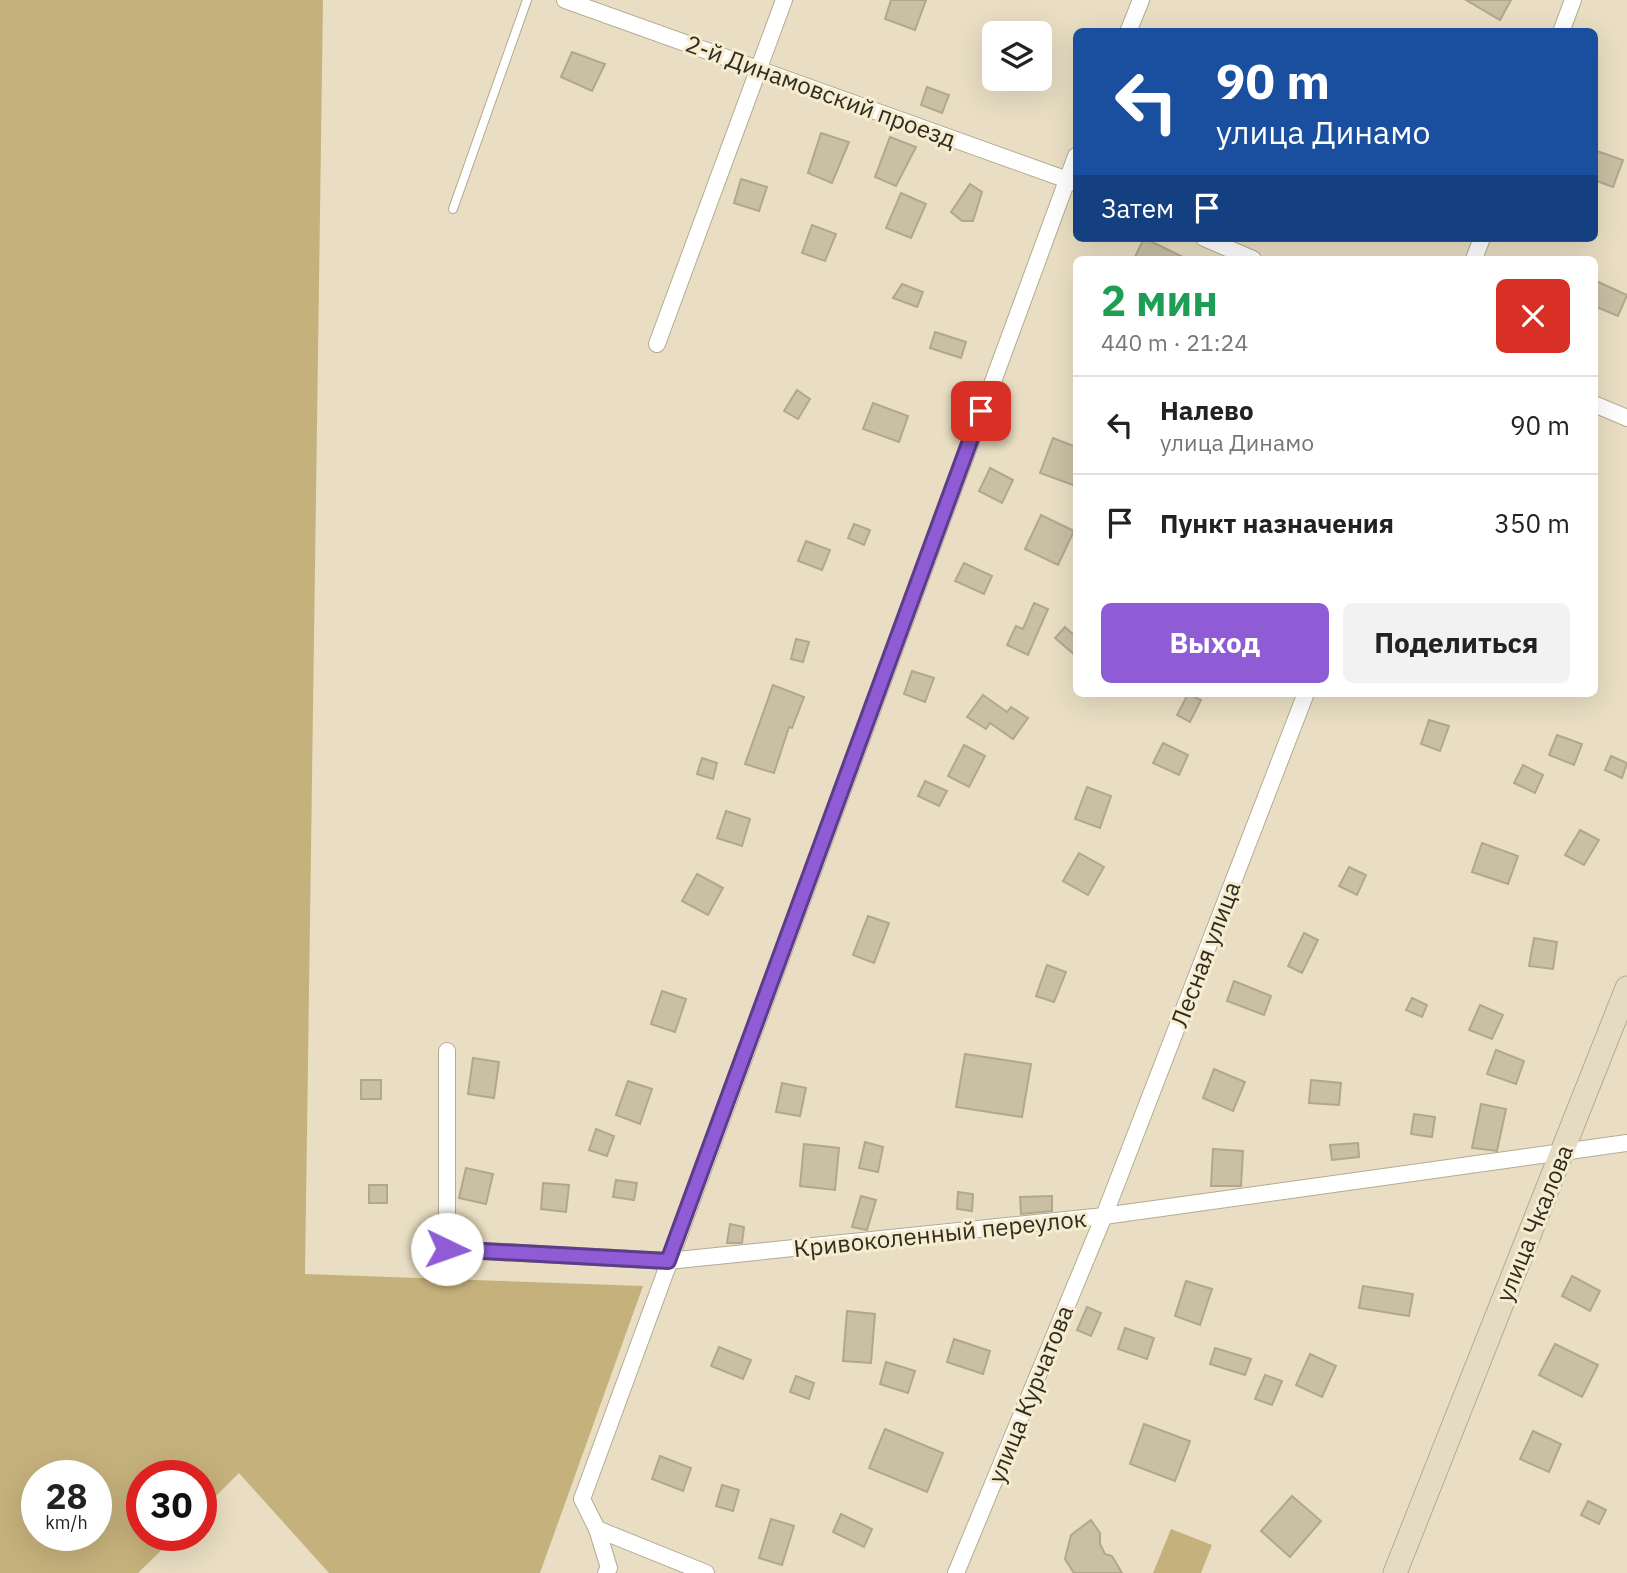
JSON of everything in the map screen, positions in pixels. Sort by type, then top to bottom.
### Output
[{"type":"street","name":"2-й Динамовский проезд","points":[[565,0],[1071,181]]},
{"type":"street","points":[[657,344],[784,0]]},
{"type":"street","points":[[1130,28],[1141,0]]},
{"type":"street","points":[[1562,28],[1573,0]]},
{"type":"street","points":[[606,1573],[609,1567],[597,1529],[582,1499],[668,1261],[1071,181]]},
{"type":"street","points":[[1213,242],[1246,256]]},
{"type":"street","points":[[1598,406],[1627,418]]},
{"type":"street","name":"Лесная улица","points":[[1104,1216],[1304,697]]},
{"type":"street","name":"улица Чкалова","points":[[1395,1573],[1439,1456],[1627,988]]},
{"type":"street","name":"Кривоколенный переулок","points":[[447,1051],[447,1249],[668,1261],[1104,1216],[1627,1143]]},
{"type":"street","name":"улица Курчатова","points":[[956,1573],[1104,1216]]},
{"type":"street","points":[[597,1529],[706,1573]]},
{"type":"lane","points":[[453,209],[527,0]]},
{"type":"shaded area","points":[[0,0],[323,0],[305,1274],[643,1286],[540,1573],[329,1573],[239,1473],[217,1495],[217,1460],[126,1460],[126,1551],[161,1551],[138,1573],[0,1573]]},
{"type":"shaded area","points":[[1171,1529],[1212,1545],[1201,1573],[1153,1573]]},
{"type":"building","points":[[891,0],[926,0],[915,30],[885,19]]},
{"type":"building","points":[[1466,0],[1511,0],[1500,20]]},
{"type":"building","points":[[572,52],[605,64],[592,91],[561,77]]},
{"type":"building","points":[[927,87],[949,95],[942,113],[921,105]]},
{"type":"building","points":[[821,133],[849,142],[832,183],[808,173]]},
{"type":"building","points":[[890,137],[916,147],[896,186],[875,177]]},
{"type":"building","points":[[1598,151],[1623,160],[1613,187],[1598,181]]},
{"type":"building","points":[[741,179],[767,187],[759,211],[734,203]]},
{"type":"building","points":[[970,184],[982,192],[973,221],[962,221],[951,212]]},
{"type":"building","points":[[901,193],[926,204],[911,238],[886,228]]},
{"type":"building","points":[[812,225],[836,234],[825,261],[802,253]]},
{"type":"building","points":[[1142,242],[1152,242],[1181,256],[1135,256]]},
{"type":"building","points":[[1598,282],[1627,295],[1618,316],[1598,308]]},
{"type":"building","points":[[902,284],[923,292],[917,307],[893,298]]},
{"type":"building","points":[[935,332],[966,342],[961,358],[930,348]]},
{"type":"building","points":[[797,390],[810,399],[798,419],[784,411]]},
{"type":"building","points":[[873,403],[908,416],[899,442],[863,429]]},
{"type":"building","points":[[1053,438],[1073,446],[1073,485],[1040,473]]},
{"type":"building","points":[[990,468],[1013,480],[1002,503],[979,491]]},
{"type":"building","points":[[1041,515],[1073,531],[1058,565],[1025,549]]},
{"type":"building","points":[[854,524],[870,530],[864,545],[848,538]]},
{"type":"building","points":[[806,541],[830,550],[822,570],[798,561]]},
{"type":"building","points":[[964,563],[992,576],[984,594],[955,581]]},
{"type":"building","points":[[1034,603],[1048,609],[1028,655],[1007,645],[1016,626],[1023,629]]},
{"type":"building","points":[[1065,627],[1073,634],[1073,653],[1055,638]]},
{"type":"building","points":[[796,639],[809,642],[803,662],[791,659]]},
{"type":"building","points":[[912,671],[934,678],[925,702],[904,694]]},
{"type":"building","points":[[773,685],[804,697],[792,728],[789,727],[774,773],[745,764]]},
{"type":"building","points":[[983,695],[1007,712],[1011,707],[1028,718],[1013,739],[990,723],[986,729],[967,717]]},
{"type":"building","points":[[1186,697],[1201,700],[1190,722],[1177,715]]},
{"type":"building","points":[[1429,720],[1449,726],[1440,751],[1421,744]]},
{"type":"building","points":[[1557,735],[1582,744],[1574,765],[1549,755]]},
{"type":"building","points":[[1163,743],[1188,755],[1179,775],[1153,763]]},
{"type":"building","points":[[964,745],[985,756],[969,787],[948,776]]},
{"type":"building","points":[[1611,756],[1627,763],[1622,778],[1605,770]]},
{"type":"building","points":[[702,758],[717,763],[713,779],[697,774]]},
{"type":"building","points":[[1523,765],[1543,775],[1535,793],[1514,783]]},
{"type":"building","points":[[925,781],[947,791],[939,806],[918,796]]},
{"type":"building","points":[[1087,787],[1111,796],[1100,828],[1075,819]]},
{"type":"building","points":[[726,811],[750,819],[742,846],[717,838]]},
{"type":"building","points":[[1580,830],[1599,840],[1584,865],[1565,855]]},
{"type":"building","points":[[1482,843],[1518,856],[1508,884],[1472,872]]},
{"type":"building","points":[[1079,853],[1104,867],[1088,895],[1063,881]]},
{"type":"building","points":[[1349,867],[1366,875],[1357,895],[1339,886]]},
{"type":"building","points":[[697,874],[723,888],[708,915],[682,901]]},
{"type":"building","points":[[868,916],[889,923],[874,963],[853,955]]},
{"type":"building","points":[[1304,933],[1318,940],[1302,973],[1288,966]]},
{"type":"building","points":[[1534,938],[1557,942],[1553,969],[1529,966]]},
{"type":"building","points":[[1047,965],[1066,972],[1054,1002],[1036,996]]},
{"type":"building","points":[[1234,981],[1271,996],[1264,1015],[1227,1001]]},
{"type":"building","points":[[662,991],[686,999],[675,1032],[651,1024]]},
{"type":"building","points":[[1412,998],[1427,1005],[1422,1017],[1406,1010]]},
{"type":"building","points":[[1480,1005],[1503,1015],[1492,1039],[1469,1030]]},
{"type":"building","points":[[1496,1050],[1524,1061],[1516,1084],[1487,1074]]},
{"type":"building","points":[[965,1054],[1031,1064],[1022,1117],[956,1107]]},
{"type":"building","points":[[473,1058],[499,1062],[494,1098],[468,1094]]},
{"type":"building","points":[[1214,1069],[1245,1082],[1233,1111],[1203,1098]]},
{"type":"building","points":[[361,1080],[381,1080],[381,1099],[361,1099]]},
{"type":"building","points":[[1311,1080],[1341,1083],[1339,1105],[1309,1103]]},
{"type":"building","points":[[628,1081],[652,1089],[640,1124],[616,1115]]},
{"type":"building","points":[[782,1083],[806,1088],[800,1116],[776,1112]]},
{"type":"building","points":[[1481,1104],[1506,1109],[1497,1151],[1472,1148]]},
{"type":"building","points":[[1414,1114],[1435,1117],[1432,1137],[1411,1134]]},
{"type":"building","points":[[596,1129],[614,1136],[607,1156],[589,1150]]},
{"type":"building","points":[[865,1142],[883,1147],[878,1172],[859,1168]]},
{"type":"building","points":[[1358,1143],[1359,1157],[1332,1160],[1330,1145]]},
{"type":"building","points":[[804,1144],[839,1148],[835,1190],[800,1186]]},
{"type":"building","points":[[1213,1149],[1243,1151],[1241,1186],[1211,1186]]},
{"type":"building","points":[[466,1168],[493,1174],[486,1204],[459,1198]]},
{"type":"building","points":[[616,1180],[637,1183],[634,1200],[613,1197]]},
{"type":"building","points":[[543,1183],[569,1185],[566,1212],[541,1209]]},
{"type":"building","points":[[369,1185],[387,1185],[387,1203],[369,1203]]},
{"type":"building","points":[[958,1192],[973,1194],[972,1211],[957,1209]]},
{"type":"building","points":[[861,1196],[876,1200],[867,1230],[852,1227]]},
{"type":"building","points":[[1052,1196],[1052,1211],[1021,1214],[1020,1197]]},
{"type":"building","points":[[730,1224],[744,1227],[742,1243],[727,1243]]},
{"type":"building","points":[[1572,1276],[1600,1291],[1590,1311],[1562,1296]]},
{"type":"building","points":[[1186,1281],[1212,1289],[1200,1325],[1175,1316]]},
{"type":"building","points":[[1363,1286],[1413,1294],[1409,1316],[1359,1308]]},
{"type":"building","points":[[1087,1307],[1101,1313],[1091,1336],[1077,1330]]},
{"type":"building","points":[[847,1311],[875,1314],[871,1363],[843,1361]]},
{"type":"building","points":[[1125,1328],[1154,1338],[1147,1359],[1118,1349]]},
{"type":"building","points":[[954,1339],[990,1351],[983,1374],[947,1362]]},
{"type":"building","points":[[1555,1344],[1598,1365],[1582,1397],[1539,1375]]},
{"type":"building","points":[[719,1347],[751,1360],[743,1379],[711,1366]]},
{"type":"building","points":[[1215,1348],[1251,1359],[1245,1375],[1210,1364]]},
{"type":"building","points":[[1310,1354],[1336,1366],[1322,1397],[1296,1385]]},
{"type":"building","points":[[886,1362],[915,1371],[908,1393],[880,1384]]},
{"type":"building","points":[[1265,1375],[1282,1381],[1272,1405],[1255,1399]]},
{"type":"building","points":[[796,1376],[814,1383],[809,1399],[790,1392]]},
{"type":"building","points":[[1144,1424],[1190,1441],[1175,1481],[1130,1464]]},
{"type":"building","points":[[885,1429],[943,1453],[927,1492],[869,1468]]},
{"type":"building","points":[[1533,1431],[1561,1444],[1549,1472],[1520,1459]]},
{"type":"building","points":[[660,1456],[691,1468],[683,1491],[652,1479]]},
{"type":"building","points":[[722,1485],[739,1490],[733,1511],[716,1506]]},
{"type":"building","points":[[1292,1496],[1321,1521],[1290,1557],[1261,1531]]},
{"type":"building","points":[[1588,1501],[1606,1510],[1599,1524],[1581,1515]]},
{"type":"building","points":[[841,1514],[872,1529],[864,1547],[833,1532]]},
{"type":"building","points":[[771,1519],[794,1526],[782,1565],[759,1558]]},
{"type":"building","points":[[1091,1520],[1100,1533],[1100,1544],[1105,1554],[1112,1556],[1122,1573],[1074,1573],[1065,1559],[1071,1535]]},
{"type":"route","points":[[447,1249],[668,1261],[981,411]]}]
